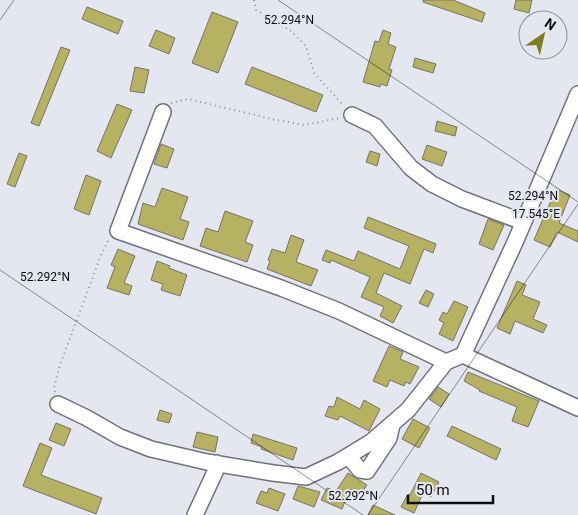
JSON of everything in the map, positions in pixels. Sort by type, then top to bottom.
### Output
[{"type":"street","points":[[58,404],[120,437],[150,449],[217,463],[273,473],[306,476],[348,456],[371,442],[408,410],[446,362],[463,355],[578,94]]},
{"type":"street","points":[[163,112],[118,231],[280,288],[339,311],[446,362]]},
{"type":"street","points":[[352,115],[375,126],[410,168],[432,184],[462,200],[523,222]]},
{"type":"street","points":[[463,355],[578,408]]},
{"type":"street","points":[[348,456],[360,470],[367,471],[389,438],[392,424]]},
{"type":"street","points":[[195,515],[215,472],[217,463]]},
{"type":"path","points":[[254,0],[256,10],[292,31],[306,46],[314,73],[352,115]]},
{"type":"path","points":[[163,112],[171,103],[188,99],[304,125],[352,115]]},
{"type":"path","points":[[58,404],[54,388],[59,368],[101,255],[110,236],[118,231]]},
{"type":"building","points":[[423,0],[453,0],[485,13],[482,22],[423,2]]},
{"type":"building","points":[[516,0],[532,0],[530,10],[514,9]]},
{"type":"building","points":[[87,7],[123,21],[118,34],[82,19]]},
{"type":"building","points":[[212,12],[238,22],[218,73],[192,63]]},
{"type":"building","points":[[156,30],[175,38],[169,54],[149,46]]},
{"type":"building","points":[[383,30],[391,33],[388,44],[396,47],[389,69],[392,70],[387,86],[381,84],[380,87],[363,82],[375,41],[379,42]]},
{"type":"building","points":[[61,47],[70,50],[39,126],[31,123]]},
{"type":"building","points":[[415,58],[436,64],[433,73],[413,67]]},
{"type":"building","points":[[135,67],[149,70],[144,93],[130,91]]},
{"type":"building","points":[[252,67],[323,95],[316,112],[245,84]]},
{"type":"building","points":[[117,104],[132,110],[111,158],[97,151]]},
{"type":"building","points":[[437,121],[457,127],[455,136],[435,131]]},
{"type":"building","points":[[161,144],[174,149],[167,168],[154,164]]},
{"type":"building","points":[[427,145],[447,152],[442,166],[422,159]]},
{"type":"building","points":[[370,151],[380,154],[377,166],[366,162]]},
{"type":"building","points":[[19,153],[27,156],[15,187],[7,184]]},
{"type":"building","points":[[86,175],[101,181],[89,215],[74,209]]},
{"type":"building","points":[[162,188],[188,197],[180,219],[189,222],[183,240],[138,224],[143,203],[155,207]]},
{"type":"building","points":[[556,189],[570,195],[559,223],[578,231],[578,242],[557,232],[550,247],[534,240]]},
{"type":"building","points":[[225,211],[253,221],[245,242],[253,245],[247,262],[200,246],[206,228],[218,232]]},
{"type":"building","points":[[368,217],[436,244],[433,253],[424,249],[410,284],[384,273],[376,293],[402,306],[393,323],[380,316],[384,307],[361,297],[370,277],[331,260],[330,263],[322,260],[326,250],[354,261],[358,251],[400,269],[409,246],[364,228]]},
{"type":"building","points":[[488,219],[504,225],[493,250],[479,244]]},
{"type":"building","points":[[291,235],[304,240],[296,262],[318,270],[311,286],[267,269],[272,249],[285,253]]},
{"type":"building","points":[[118,249],[135,256],[124,283],[132,286],[129,295],[107,288],[115,267],[111,265]]},
{"type":"building","points":[[157,261],[187,275],[180,296],[161,290],[163,284],[151,280]]},
{"type":"building","points":[[517,281],[526,285],[522,295],[540,302],[533,319],[547,325],[543,333],[515,321],[510,334],[497,328]]},
{"type":"building","points":[[426,290],[434,294],[428,307],[419,303]]},
{"type":"building","points":[[454,301],[468,307],[453,341],[439,334],[444,323],[439,320],[443,312],[447,314]]},
{"type":"building","points":[[389,346],[403,352],[400,359],[419,367],[410,384],[406,382],[404,386],[390,380],[387,387],[373,381]]},
{"type":"building","points":[[468,372],[539,401],[528,427],[512,421],[517,407],[479,391],[464,381]]},
{"type":"building","points":[[438,387],[449,394],[441,407],[429,399]]},
{"type":"building","points":[[337,397],[360,409],[364,400],[380,409],[369,431],[340,416],[338,420],[325,416],[329,406],[334,407]]},
{"type":"building","points":[[160,410],[172,414],[169,423],[157,420]]},
{"type":"building","points":[[413,419],[430,428],[419,448],[402,439]]},
{"type":"building","points":[[56,423],[71,429],[64,446],[49,440]]},
{"type":"building","points":[[452,426],[501,449],[496,460],[447,436]]},
{"type":"building","points":[[197,432],[218,437],[215,452],[193,447]]},
{"type":"building","points":[[253,434],[297,448],[293,460],[261,449],[262,447],[251,443]]},
{"type":"building","points":[[40,443],[52,448],[41,475],[102,498],[96,514],[23,486]]},
{"type":"building","points":[[348,473],[367,485],[360,495],[350,489],[342,509],[321,500],[327,488],[336,491]]},
{"type":"building","points":[[421,473],[439,482],[431,497],[423,493],[414,513],[401,507],[408,494],[410,495]]},
{"type":"building","points":[[298,486],[320,492],[314,507],[293,499]]},
{"type":"building","points":[[269,488],[285,494],[278,511],[256,503],[261,491],[267,493]]},
{"type":"building","points":[[373,505],[395,515],[368,515]]}]
